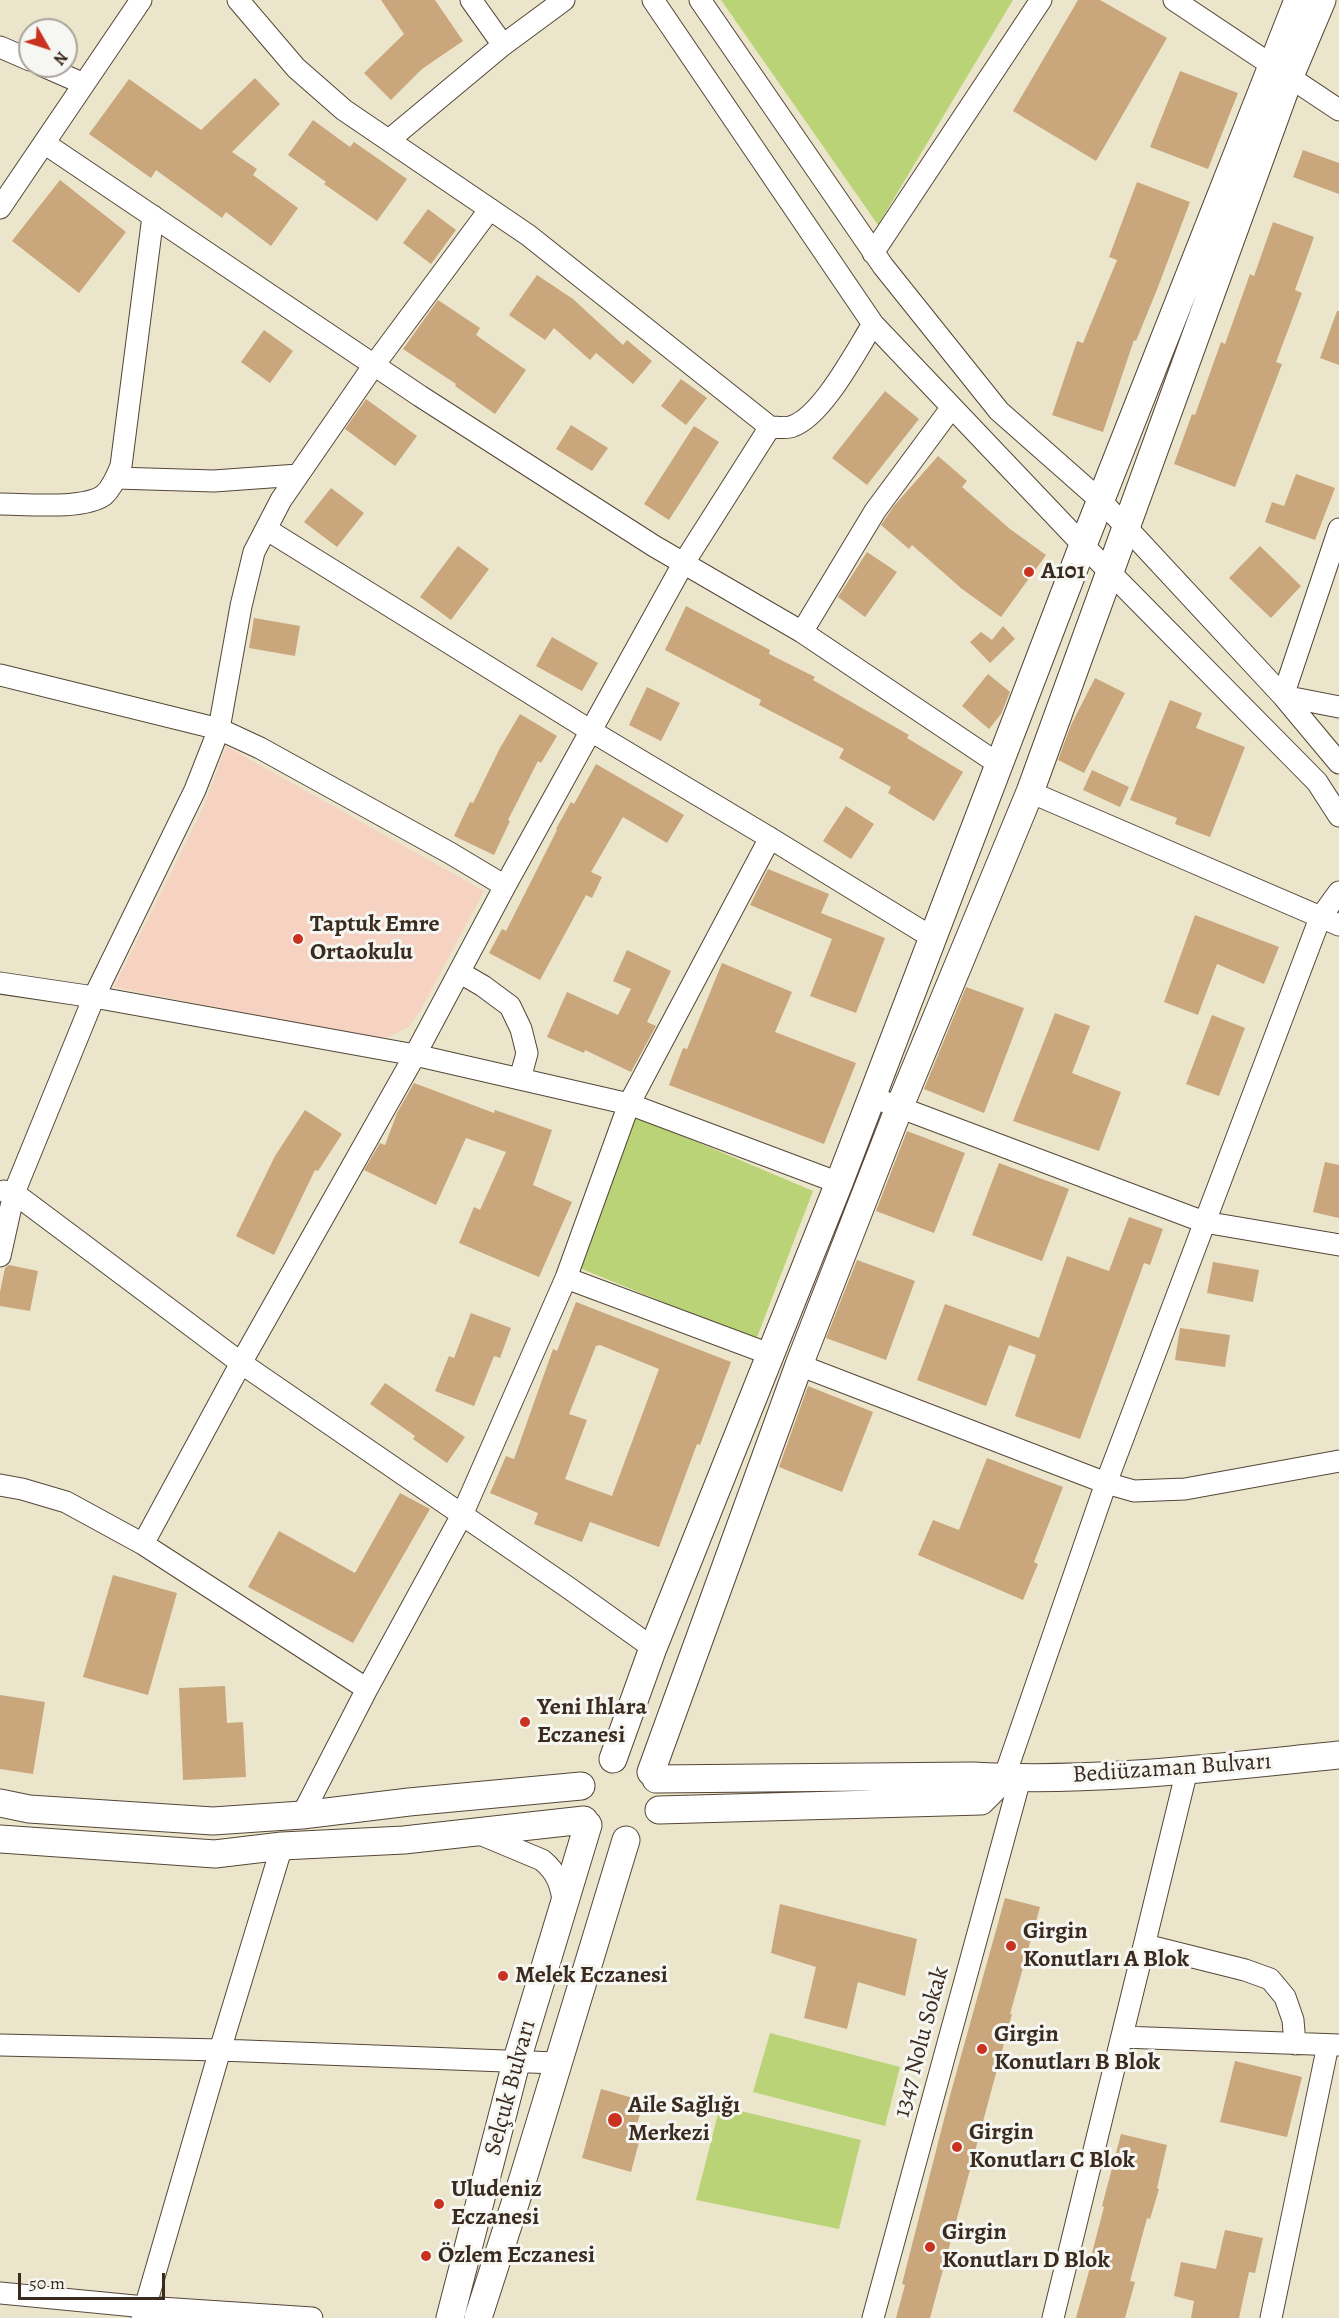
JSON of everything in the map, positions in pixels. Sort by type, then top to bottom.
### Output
[{"type":"main road","points":[[653,1775],[799,1365],[899,1108],[1030,792],[1127,528],[1281,71],[1298,0]]},
{"type":"main road","points":[[613,1759],[653,1648],[839,1183],[1083,544],[1281,71],[1322,0]]},
{"type":"main road","name":"Bediüzaman Bulvarı","points":[[653,1775],[962,1776],[1012,1779],[1187,1770],[1339,1755]]},
{"type":"main road","points":[[613,1759],[635,1760],[653,1775],[661,1792],[659,1810],[649,1828],[638,1836],[626,1840],[612,1840],[600,1835],[586,1822],[579,1804],[581,1786],[585,1777],[595,1766],[613,1759]]},
{"type":"main road","points":[[659,1810],[981,1801],[1012,1779]]},
{"type":"main road","points":[[0,1803],[29,1809],[213,1821],[302,1815],[409,1802],[581,1786]]},
{"type":"main road","points":[[0,1839],[215,1854],[282,1846],[404,1840],[586,1822]]},
{"type":"main road","name":"Selçuk Bulvarı","points":[[450,2318],[516,2063],[564,1905],[586,1822]]},
{"type":"main road","name":"Selçuk Bulvarı","points":[[478,2318],[522,2182],[556,2064],[626,1840]]},
{"type":"street","points":[[0,208],[141,0]]},
{"type":"street","points":[[238,0],[296,68],[344,110],[528,235],[770,427],[792,427],[811,415],[834,387],[873,324]]},
{"type":"street","points":[[471,0],[503,45]]},
{"type":"street","points":[[389,140],[503,45],[564,0]]},
{"type":"street","points":[[653,0],[873,324],[1110,572],[1317,782],[1339,816]]},
{"type":"street","points":[[700,0],[873,253],[999,411],[1101,501],[1283,696],[1339,764]]},
{"type":"street","points":[[873,253],[1041,0]]},
{"type":"street","points":[[1174,0],[1339,110]]},
{"type":"street","points":[[0,47],[18,55]]},
{"type":"street","points":[[70,78],[84,84]]},
{"type":"street","points":[[44,143],[374,365],[683,564],[802,632],[999,765]]},
{"type":"street","points":[[0,1256],[7,1192],[94,997],[195,790],[219,729],[241,606],[254,552],[280,500],[374,365],[490,209]]},
{"type":"street","points":[[0,504],[69,505],[104,495],[116,478],[121,466],[153,216]]},
{"type":"street","points":[[802,632],[875,511],[952,407]]},
{"type":"street","points":[[143,1544],[241,1363],[415,1055],[505,886],[683,564],[770,427]]},
{"type":"street","points":[[116,478],[214,482],[298,474]]},
{"type":"street","points":[[266,529],[591,731],[933,938]]},
{"type":"street","points":[[1283,696],[1339,529]]},
{"type":"street","points":[[0,675],[219,729],[260,748],[505,886]]},
{"type":"street","points":[[1283,696],[1339,707]]},
{"type":"street","points":[[1030,792],[1330,922]]},
{"type":"street","points":[[302,1815],[367,1689],[462,1515],[566,1278],[629,1104],[770,838]]},
{"type":"street","name":"1347 Nolu Sokak","points":[[873,2318],[1012,1779],[1106,1483],[1204,1222],[1330,922],[1339,892]]},
{"type":"street","points":[[459,972],[510,1005],[521,1029],[527,1053],[520,1079]]},
{"type":"street","points":[[0,983],[94,997],[415,1055],[629,1104],[839,1183]]},
{"type":"street","points":[[872,1097],[1204,1222],[1339,1245]]},
{"type":"street","points":[[7,1192],[241,1363],[653,1648]]},
{"type":"street","points":[[566,1278],[772,1355]]},
{"type":"street","points":[[799,1365],[1106,1483],[1134,1491],[1185,1489],[1339,1461]]},
{"type":"street","points":[[0,1485],[66,1502],[143,1544],[367,1689]]},
{"type":"street","points":[[1053,2318],[1187,1770]]},
{"type":"street","points":[[474,1832],[542,1860],[557,1875],[564,1905]]},
{"type":"street","points":[[144,2312],[282,1846]]},
{"type":"street","points":[[1145,1944],[1270,1979],[1285,1997],[1293,2020],[1295,2044]]},
{"type":"street","points":[[1122,2037],[1334,2045],[1271,2318]]},
{"type":"street","points":[[0,2045],[220,2050],[556,2064]]},
{"type":"street","points":[[0,2293],[144,2312],[312,2318]]},
{"type":"shaded area","name":"Taptuk Emre Ortaokulu","points":[[226,746],[484,891],[419,1013],[408,1027],[389,1037],[370,1038],[114,987],[203,808]]},
{"type":"green space","points":[[721,0],[1013,0],[878,225]]},
{"type":"green space","points":[[636,1116],[813,1191],[756,1340],[577,1267]]},
{"type":"green space","points":[[770,2033],[900,2067],[885,2126],[753,2092]]},
{"type":"green space","points":[[720,2106],[861,2140],[839,2229],[696,2200]]},
{"type":"building","points":[[381,0],[435,0],[463,41],[422,69],[391,100],[364,73],[404,34]]},
{"type":"building","points":[[1078,0],[1100,0],[1167,38],[1096,161],[1013,111]]},
{"type":"building","points":[[1180,71],[1238,93],[1208,169],[1150,147]]},
{"type":"building","points":[[255,78],[280,104],[232,152],[257,169],[253,175],[298,208],[271,246],[226,212],[222,218],[156,170],[151,178],[89,134],[129,79],[201,130]]},
{"type":"building","points":[[313,120],[350,147],[354,142],[407,179],[377,221],[324,184],[326,182],[288,155]]},
{"type":"building","points":[[1303,150],[1339,163],[1339,194],[1293,177]]},
{"type":"building","points":[[60,180],[126,232],[79,293],[12,241]]},
{"type":"building","points":[[1137,182],[1190,202],[1158,287],[1136,341],[1134,340],[1103,432],[1052,415],[1077,341],[1083,343],[1117,260],[1109,257]]},
{"type":"building","points":[[428,209],[456,230],[431,264],[403,243]]},
{"type":"building","points":[[1273,222],[1314,237],[1295,290],[1302,293],[1276,362],[1282,364],[1235,487],[1174,464],[1192,414],[1195,415],[1221,342],[1225,344],[1250,274],[1254,276]]},
{"type":"building","points":[[537,275],[573,299],[623,345],[627,340],[652,361],[633,384],[596,353],[590,360],[554,328],[545,340],[509,315]]},
{"type":"building","points":[[438,300],[480,328],[476,335],[526,370],[495,414],[455,386],[456,384],[403,349]]},
{"type":"building","points":[[1337,311],[1339,311],[1339,365],[1320,358]]},
{"type":"building","points":[[264,330],[293,351],[270,383],[241,362]]},
{"type":"building","points":[[681,379],[707,398],[686,425],[661,406]]},
{"type":"building","points":[[885,391],[919,419],[867,485],[832,458]]},
{"type":"building","points":[[366,399],[417,436],[395,466],[345,429]]},
{"type":"building","points":[[571,425],[608,448],[592,471],[556,449]]},
{"type":"building","points":[[694,426],[719,442],[669,520],[644,504]]},
{"type":"building","points":[[938,456],[967,481],[962,487],[1010,529],[1046,555],[1001,617],[962,589],[912,545],[909,549],[881,525],[894,506]]},
{"type":"building","points":[[1296,474],[1335,488],[1315,540],[1265,522],[1272,502],[1284,506]]},
{"type":"building","points":[[331,488],[364,513],[337,547],[304,522]]},
{"type":"building","points":[[458,546],[489,569],[451,620],[420,597]]},
{"type":"building","points":[[1260,546],[1301,586],[1271,618],[1229,578]]},
{"type":"building","points":[[867,552],[897,572],[865,617],[838,597]]},
{"type":"building","points":[[686,606],[770,650],[769,654],[815,677],[813,680],[909,735],[907,738],[963,772],[934,821],[888,793],[891,787],[839,758],[844,749],[759,705],[761,700],[665,650]]},
{"type":"building","points":[[254,618],[300,626],[295,656],[249,648]]},
{"type":"building","points":[[1003,626],[1015,639],[990,663],[970,642],[981,632],[992,640]]},
{"type":"building","points":[[552,637],[598,663],[582,691],[536,666]]},
{"type":"building","points":[[988,674],[1010,692],[1001,714],[989,729],[962,706]]},
{"type":"building","points":[[1095,678],[1125,693],[1084,773],[1058,760],[1071,725]]},
{"type":"building","points":[[647,687],[680,703],[661,741],[629,725]]},
{"type":"building","points":[[1170,700],[1202,713],[1196,728],[1245,747],[1210,837],[1175,824],[1177,818],[1130,800]]},
{"type":"building","points":[[520,714],[557,736],[541,763],[538,761],[508,820],[510,821],[494,855],[454,836],[470,802],[473,803],[500,748]]},
{"type":"building","points":[[596,764],[684,815],[667,843],[623,817],[591,872],[602,877],[592,898],[586,895],[540,980],[489,953],[502,929],[506,931],[556,829],[571,802],[574,804]]},
{"type":"building","points":[[1092,770],[1129,787],[1120,807],[1083,790]]},
{"type":"building","points":[[846,806],[874,824],[851,859],[823,841]]},
{"type":"building","points":[[768,869],[829,894],[821,913],[885,938],[856,1013],[810,996],[832,939],[750,905]]},
{"type":"building","points":[[1195,915],[1279,947],[1264,984],[1217,964],[1198,1015],[1164,1002]]},
{"type":"building","points":[[627,950],[671,971],[647,1022],[656,1026],[631,1072],[585,1050],[584,1053],[547,1037],[567,992],[618,1015],[631,989],[613,981]]},
{"type":"building","points":[[722,963],[792,992],[775,1032],[856,1063],[824,1144],[669,1085],[683,1048],[687,1049]]},
{"type":"building","points":[[966,987],[1024,1008],[984,1113],[924,1089]]},
{"type":"building","points":[[1055,1013],[1090,1026],[1072,1073],[1121,1092],[1099,1151],[1013,1121]]},
{"type":"building","points":[[1212,1015],[1245,1028],[1219,1096],[1186,1084]]},
{"type":"building","points":[[414,1083],[494,1113],[495,1110],[552,1130],[533,1185],[572,1202],[539,1277],[459,1243],[474,1207],[480,1210],[506,1152],[466,1138],[436,1205],[364,1170],[380,1143],[385,1145],[397,1113]]},
{"type":"building","points":[[305,1110],[342,1134],[318,1171],[315,1170],[274,1255],[236,1236],[275,1156]]},
{"type":"building","points":[[907,1131],[965,1153],[934,1233],[876,1211]]},
{"type":"building","points":[[1325,1162],[1339,1165],[1339,1218],[1313,1212]]},
{"type":"building","points":[[999,1163],[1069,1189],[1042,1261],[972,1235]]},
{"type":"building","points":[[1129,1217],[1163,1229],[1150,1265],[1144,1263],[1080,1439],[1015,1416],[1036,1355],[1009,1345],[986,1406],[917,1380],[945,1304],[1039,1338],[1067,1256],[1109,1271]]},
{"type":"building","points":[[857,1260],[915,1281],[886,1360],[826,1338]]},
{"type":"building","points":[[1213,1262],[1259,1270],[1253,1302],[1207,1293]]},
{"type":"building","points":[[9,1265],[38,1271],[30,1311],[0,1306],[0,1292],[5,1268]]},
{"type":"building","points":[[576,1302],[731,1362],[700,1445],[697,1444],[659,1547],[590,1522],[582,1542],[534,1524],[538,1513],[490,1493],[506,1456],[514,1459],[553,1349],[557,1351]],"holes":[[[600,1345],[659,1369],[612,1496],[565,1479],[587,1420],[569,1414],[596,1346]]]},
{"type":"building","points":[[471,1313],[511,1328],[500,1358],[494,1356],[474,1406],[435,1391],[449,1356],[454,1358]]},
{"type":"building","points":[[1180,1328],[1230,1335],[1225,1367],[1175,1360]]},
{"type":"building","points":[[385,1383],[465,1437],[447,1463],[413,1439],[415,1436],[370,1404]]},
{"type":"building","points":[[808,1386],[873,1412],[842,1492],[779,1467]]},
{"type":"building","points":[[987,1458],[1063,1487],[1034,1562],[1038,1564],[1023,1600],[918,1555],[933,1520],[959,1530]]},
{"type":"building","points":[[400,1493],[430,1509],[353,1643],[248,1587],[279,1531],[355,1573]]},
{"type":"building","points":[[113,1575],[177,1593],[148,1695],[83,1677]]},
{"type":"building","points":[[225,1686],[227,1723],[243,1722],[246,1777],[183,1780],[179,1688]]},
{"type":"building","points":[[0,1695],[45,1702],[33,1774],[0,1769]]},
{"type":"building","points":[[1005,1898],[1040,1907],[930,2318],[896,2318],[905,2285],[902,2284],[951,2092]]},
{"type":"building","points":[[780,1904],[917,1939],[905,1996],[858,1982],[847,2029],[804,2018],[816,1967],[771,1953]]},
{"type":"building","points":[[1235,2061],[1302,2077],[1287,2137],[1220,2122]]},
{"type":"building","name":"Aile Sağlığı Merkezi","points":[[601,2089],[644,2101],[632,2140],[639,2142],[631,2172],[582,2158]]},
{"type":"building","points":[[1121,2134],[1167,2145],[1157,2188],[1159,2189],[1150,2219],[1147,2218],[1130,2281],[1135,2282],[1125,2318],[1076,2318],[1094,2253],[1092,2253],[1104,2207],[1102,2206]]},
{"type":"building","points":[[1225,2230],[1263,2238],[1255,2273],[1249,2272],[1239,2318],[1191,2318],[1194,2301],[1174,2296],[1181,2262],[1216,2269]]},
{"type":"place","name":"A101","points":[[1029,572]]},
{"type":"place","name":"Taptuk Emre Ortaokulu","points":[[298,939]]},
{"type":"place","name":"Yeni Ihlara Eczanesi","points":[[525,1722]]},
{"type":"place","name":"Girgin Konutları A Blok","points":[[1011,1946]]},
{"type":"place","name":"Melek Eczanesi","points":[[503,1976]]},
{"type":"place","name":"Girgin Konutları B Blok","points":[[982,2049]]},
{"type":"place","name":"Aile Sağlığı Merkezi","points":[[615,2120]]},
{"type":"place","name":"Girgin Konutları C Blok","points":[[957,2147]]},
{"type":"place","name":"Uludeniz Eczanesi","points":[[439,2204]]},
{"type":"place","name":"Girgin Konutları D Blok","points":[[930,2247]]},
{"type":"place","name":"Özlem Eczanesi","points":[[426,2256]]}]
